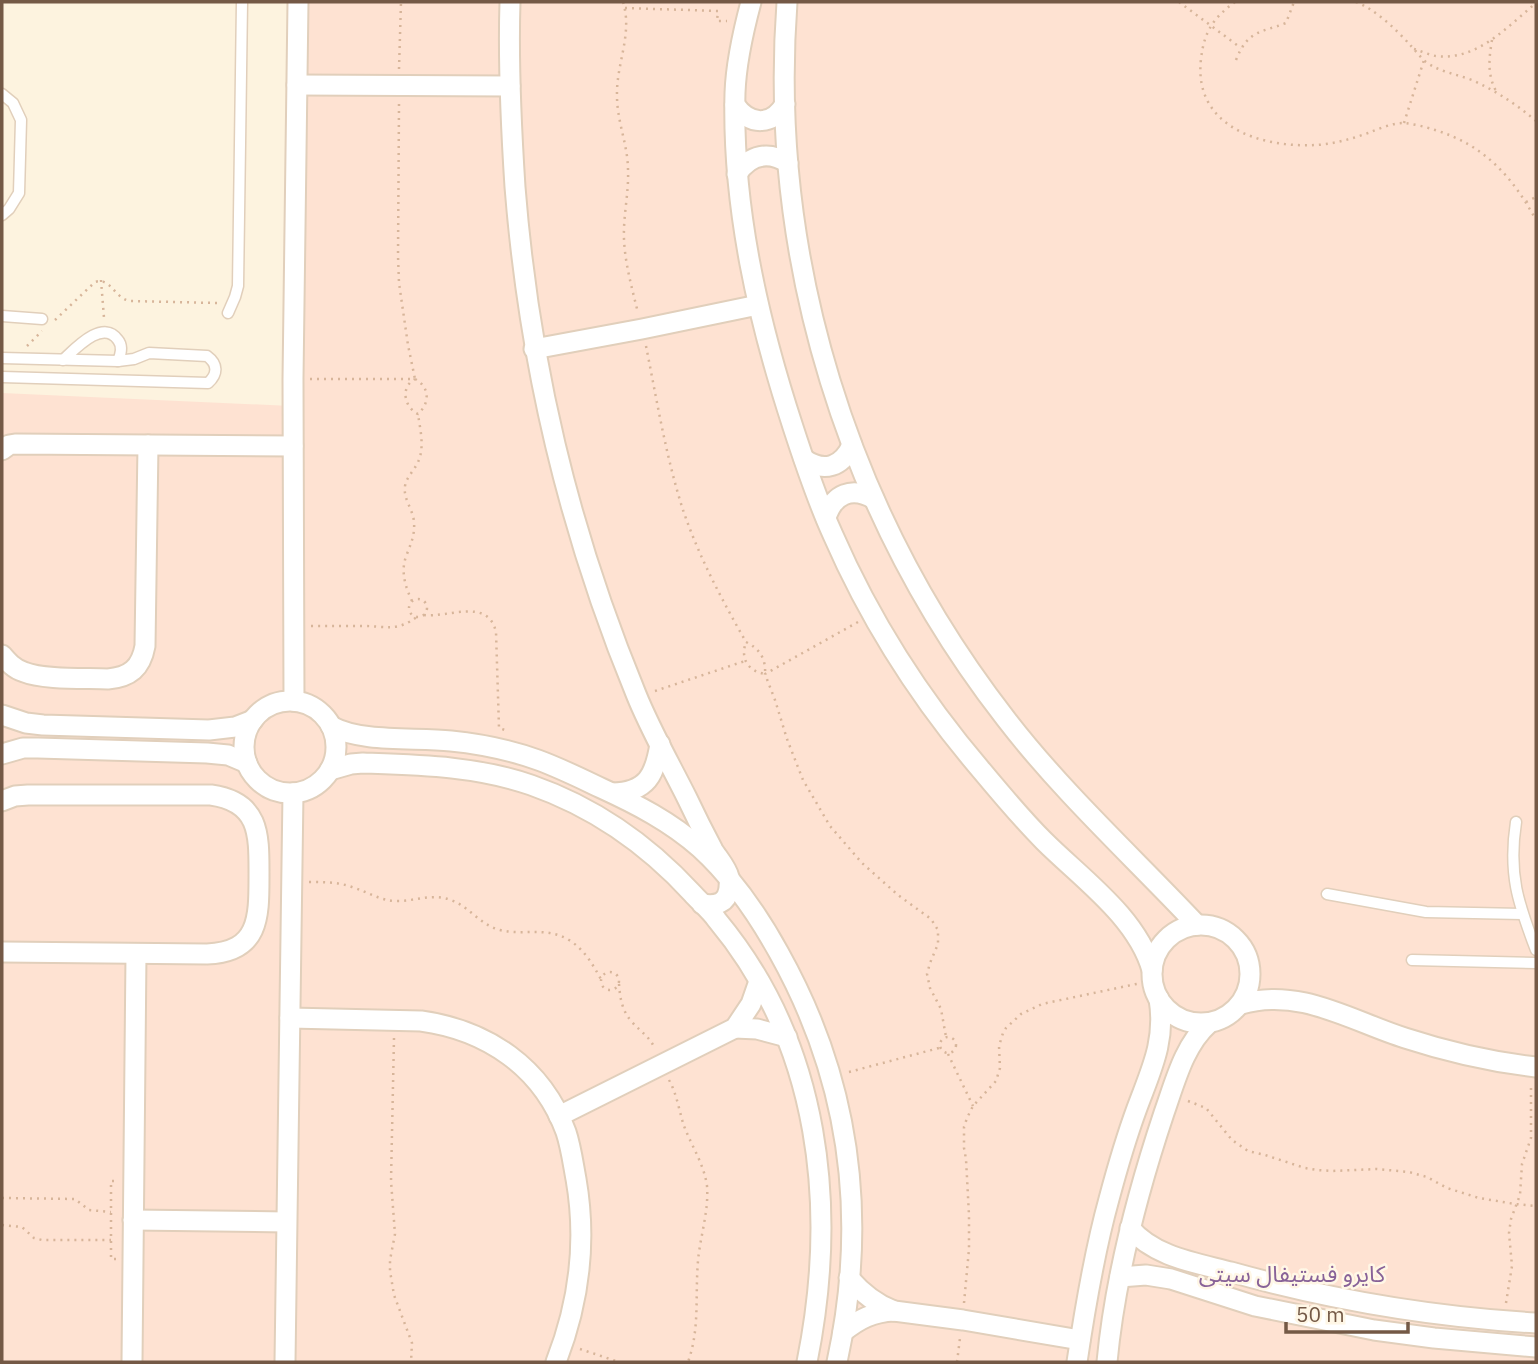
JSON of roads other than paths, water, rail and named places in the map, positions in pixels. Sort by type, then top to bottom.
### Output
[{"type":"street","points":[[294,701],[293,379],[298,2]]},
{"type":"street","points":[[510,2],[513,158],[525,286],[547,415],[589,570],[637,697],[697,819],[729,877],[776,948],[801,995],[832,1076],[849,1167],[852,1237],[843,1332],[837,1362]]},
{"type":"street","points":[[736,2],[739,51]]},
{"type":"street","points":[[751,2],[739,51],[735,93],[737,174],[747,245],[758,305],[786,405],[825,518],[873,613],[916,683],[971,759],[1043,840],[1123,917],[1149,958],[1161,1015],[1158,1047],[1108,1202],[1077,1362]]},
{"type":"street","points":[[788,2],[785,28],[785,104],[788,163],[798,243],[826,371],[874,499],[933,610],[980,684],[1006,719],[1069,793],[1197,925]]},
{"type":"street","points":[[297,85],[510,86]]},
{"type":"street","points":[[736,105],[747,117],[765,120],[780,112],[785,104]]},
{"type":"street","points":[[737,174],[748,161],[765,155],[788,163]]},
{"type":"street","points":[[534,349],[758,305]]},
{"type":"street","points":[[2,450],[15,444],[293,446]]},
{"type":"street","points":[[2,655],[22,672],[37,676],[120,678],[137,667],[145,646],[148,445]]},
{"type":"street","points":[[804,459],[812,465],[832,466],[848,454],[852,445]]},
{"type":"street","points":[[825,518],[835,500],[844,495],[855,492],[874,499]]},
{"type":"street","points":[[282,701],[294,701],[312,706],[331,726],[335,737],[335,760],[323,779],[314,787],[293,793],[281,793],[270,789],[252,774],[247,763],[245,741],[253,720],[261,711],[282,701]]},
{"type":"street","points":[[2,715],[43,725],[209,730],[235,727],[253,720]]},
{"type":"street","points":[[331,726],[352,734],[479,744],[504,750],[539,761],[635,803],[689,839],[729,877],[729,889],[721,904],[702,904]]},
{"type":"street","points":[[613,793],[626,793],[648,780],[655,769],[660,744]]},
{"type":"street","points":[[2,754],[23,748],[180,752],[228,755],[247,763]]},
{"type":"street","points":[[330,770],[363,762],[440,766],[501,776],[530,785],[580,806],[628,834],[670,869],[730,937],[759,981],[787,1037],[801,1077],[810,1115],[819,1172],[821,1253],[816,1314],[807,1362]]},
{"type":"street","points":[[285,1362],[293,793]]},
{"type":"street","points":[[2,801],[28,795],[223,796],[235,801],[252,817],[259,841],[259,912],[255,927],[247,939],[236,948],[222,954],[2,953]]},
{"type":"street","points":[[730,937],[736,917],[743,913],[754,913]]},
{"type":"street","points":[[1197,925],[1213,926],[1228,932],[1240,943],[1248,957],[1251,974],[1249,990],[1232,1013],[1222,1020],[1197,1024],[1175,1017],[1166,1009],[1154,983],[1157,953],[1166,939],[1180,929],[1197,925]]},
{"type":"street","points":[[132,1362],[136,954]]},
{"type":"street","points":[[559,1116],[735,1028],[751,1004],[759,981]]},
{"type":"street","points":[[1241,1004],[1267,999],[1317,1004],[1439,1049],[1535,1067]]},
{"type":"street","points":[[290,1018],[421,1021],[440,1024],[497,1046],[527,1070],[559,1116],[571,1151],[579,1198],[581,1226],[578,1284],[559,1353]]},
{"type":"street","points":[[1107,1362],[1120,1277],[1147,1162],[1186,1055],[1201,1030],[1209,1023]]},
{"type":"street","points":[[735,1028],[757,1029],[787,1037]]},
{"type":"street","points":[[133,1220],[286,1222]]},
{"type":"street","points":[[1130,1228],[1146,1242],[1176,1257],[1323,1295],[1443,1315],[1536,1323]]},
{"type":"street","points":[[1120,1277],[1146,1275],[1171,1279],[1255,1306],[1374,1330],[1447,1340],[1536,1347]]},
{"type":"street","points":[[849,1278],[866,1296],[894,1311]]},
{"type":"street","points":[[843,1332],[862,1318],[883,1311],[894,1311],[1080,1340]]},
{"type":"lane","points":[[230,308],[238,286],[242,2]]},
{"type":"lane","points":[[2,94],[13,103],[20,120],[19,193],[15,202],[2,215]]},
{"type":"lane","points":[[2,316],[43,324]]},
{"type":"lane","points":[[63,360],[91,336],[106,332],[113,334],[121,347],[118,361]]},
{"type":"lane","points":[[2,358],[118,361],[149,353],[207,356],[214,361],[216,369],[214,377],[208,383],[2,377]]},
{"type":"lane","points":[[32,377],[33,359]]},
{"type":"lane","points":[[100,360],[100,379]]},
{"type":"lane","points":[[1516,822],[1512,859],[1517,896],[1536,950]]},
{"type":"lane","points":[[1327,894],[1426,912],[1522,914]]},
{"type":"lane","points":[[1412,960],[1536,963]]},
{"type":"district","name":"كايرو فستيفال سيتى","points":[[1292,1274]]}]
